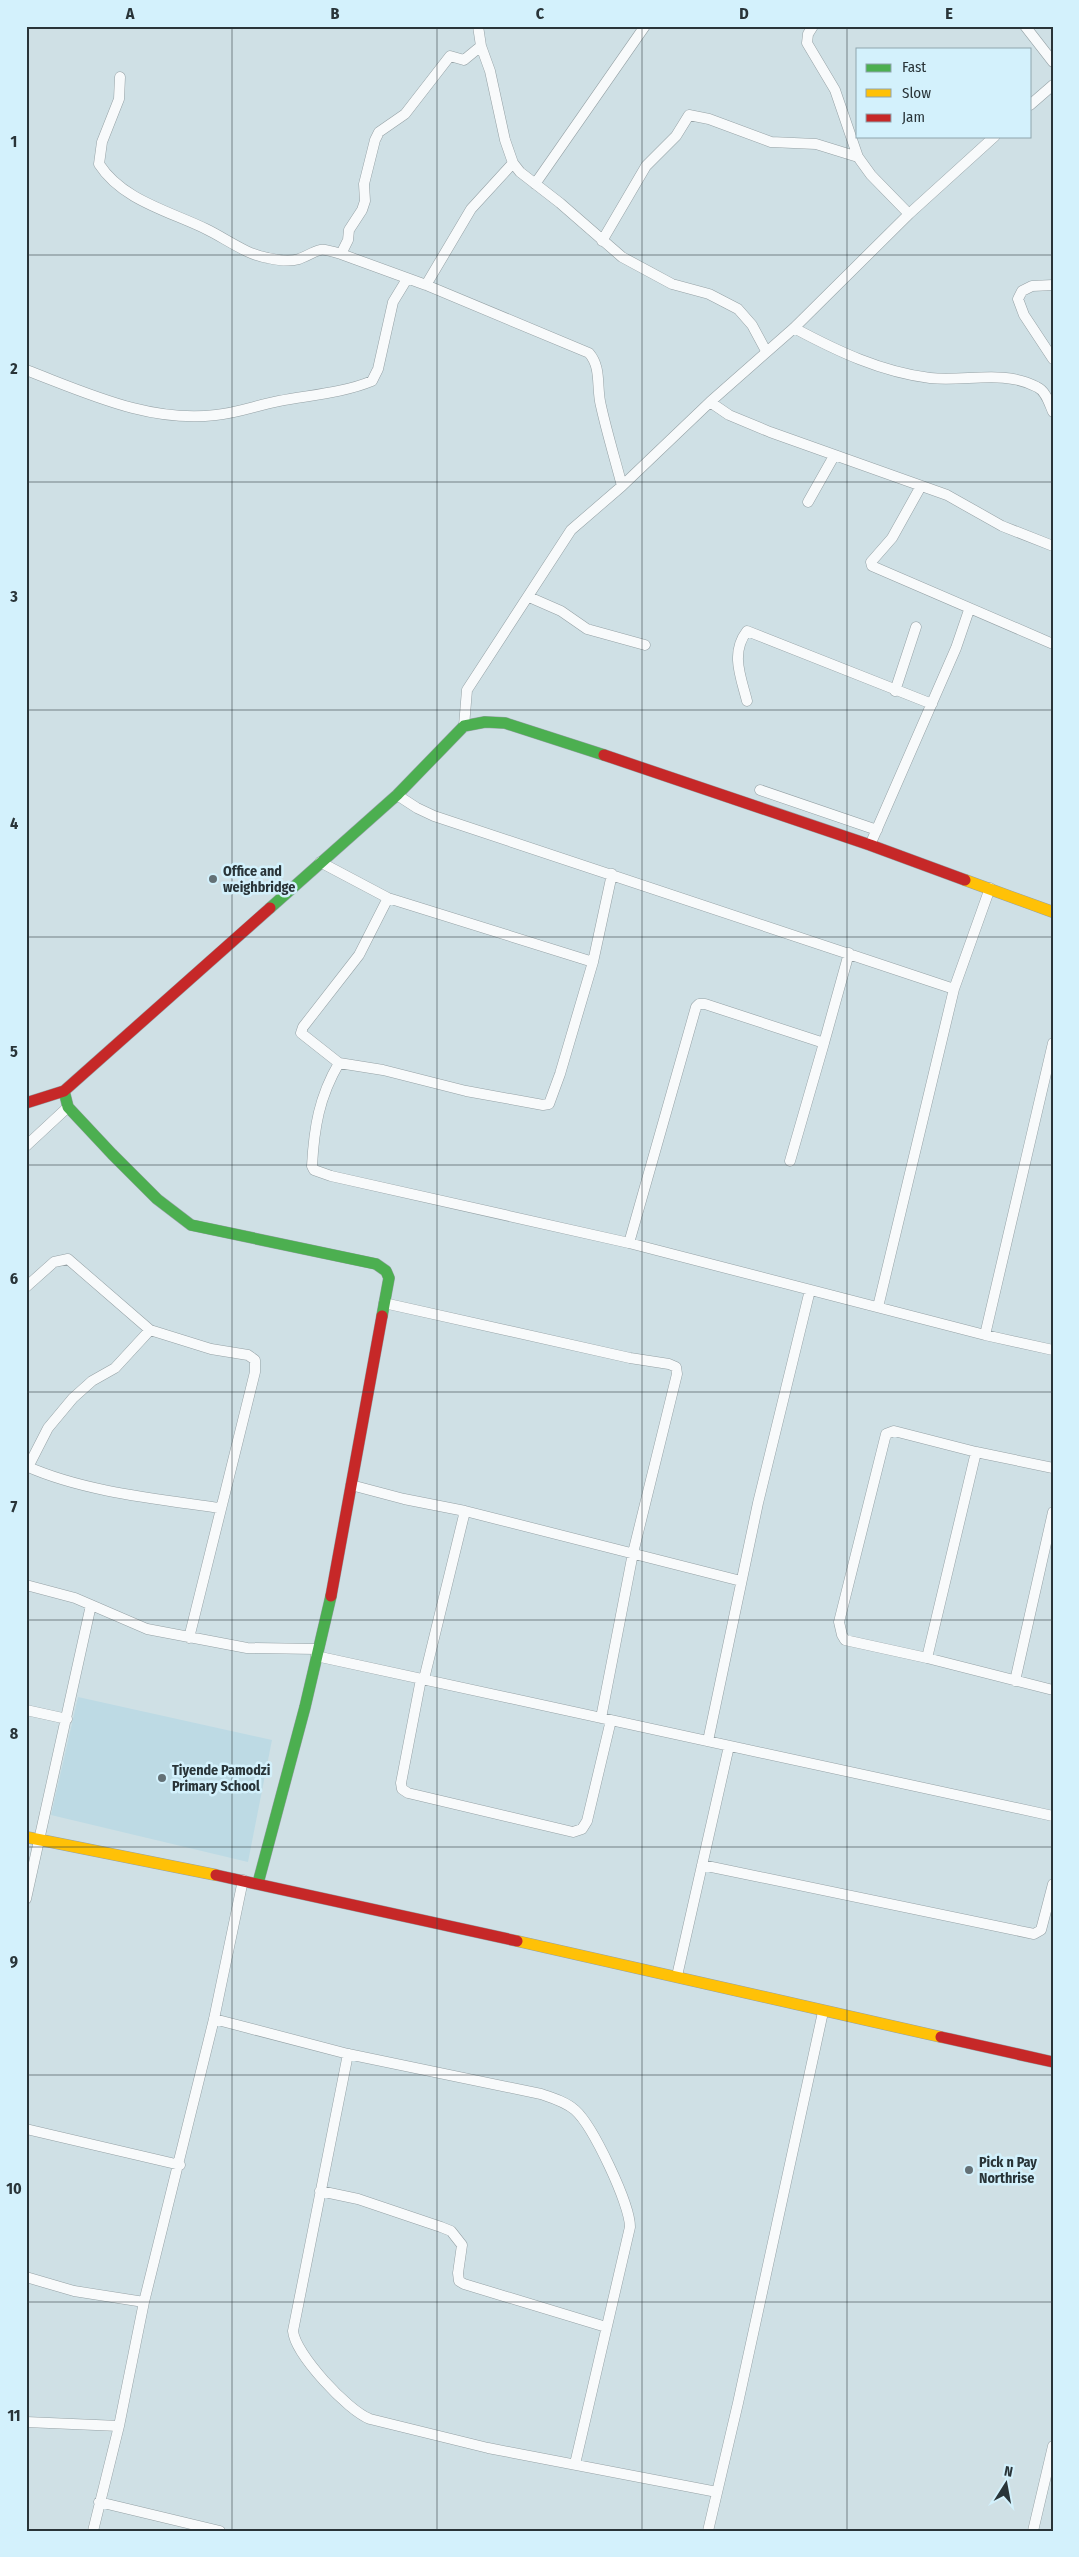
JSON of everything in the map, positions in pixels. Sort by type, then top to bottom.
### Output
[{"type":"street","points":[[478,26],[481,46],[490,71],[505,140],[513,162],[520,172],[622,257],[672,284],[718,298],[738,309],[752,325],[766,352]]},
{"type":"street","points":[[535,184],[645,26]]},
{"type":"street","points":[[813,26],[808,34],[807,43],[835,90],[858,157],[871,175],[909,214]]},
{"type":"street","points":[[1025,26],[1053,62]]},
{"type":"street","points":[[342,254],[348,240],[349,230],[362,210],[365,201],[364,184],[375,140],[379,132],[406,114],[450,56],[464,60],[481,46]]},
{"type":"street","points":[[120,76],[120,99],[98,154],[99,164],[104,172],[159,211],[203,228],[266,258],[298,260],[316,249],[324,249],[342,254],[426,285],[589,353],[595,360],[598,369],[600,403],[622,486]]},
{"type":"street","points":[[1032,103],[1053,85]]},
{"type":"street","points":[[602,241],[646,166],[676,136],[689,115],[709,119],[771,142],[816,144],[858,157]]},
{"type":"street","points":[[464,726],[467,690],[571,530],[622,486],[710,402],[794,328],[909,214],[994,138]]},
{"type":"street","points":[[426,285],[471,209],[513,162]]},
{"type":"street","points":[[26,370],[102,399],[131,408],[168,415],[216,415],[278,401],[357,387],[372,381],[378,369],[393,302],[408,279]]},
{"type":"street","points":[[1053,285],[1032,286],[1022,291],[1018,300],[1024,315],[1053,358]]},
{"type":"street","points":[[794,328],[842,353],[911,374],[931,378],[999,377],[1036,386],[1044,392],[1053,412]]},
{"type":"street","points":[[710,402],[729,415],[834,456],[947,496],[1002,526],[1053,546]]},
{"type":"street","points":[[808,502],[834,456]]},
{"type":"street","points":[[921,486],[892,538],[871,564],[895,577],[970,610],[1053,644]]},
{"type":"street","points":[[529,597],[561,611],[587,629],[645,645]]},
{"type":"street","points":[[870,845],[932,704],[970,610]]},
{"type":"street","points":[[895,690],[916,627]]},
{"type":"street","points":[[747,701],[736,657],[742,637],[747,631],[932,704]]},
{"type":"street","points":[[26,1103],[64,1091],[397,795],[464,726],[478,721],[502,722],[870,845],[1053,912]]},
{"type":"street","points":[[760,790],[877,830]]},
{"type":"street","points":[[397,795],[416,808],[434,816],[954,989]]},
{"type":"street","points":[[785,817],[790,800]]},
{"type":"street","points":[[320,862],[388,898],[593,962]]},
{"type":"street","points":[[388,898],[360,955],[301,1033],[339,1063],[383,1070],[543,1105],[548,1104],[560,1074],[593,962],[612,874]]},
{"type":"street","points":[[878,1306],[954,989],[990,888]]},
{"type":"street","points":[[790,1161],[849,953]]},
{"type":"street","points":[[630,1242],[699,1004],[824,1043]]},
{"type":"street","points":[[985,1336],[1053,1043]]},
{"type":"street","points":[[339,1063],[320,1102],[314,1130],[312,1166],[314,1170],[331,1176],[630,1242],[878,1306],[985,1336],[1053,1350]]},
{"type":"street","points":[[64,1091],[68,1107],[148,1191],[170,1211],[191,1225],[376,1264],[386,1271],[389,1278],[335,1580],[305,1707],[258,1883]]},
{"type":"street","points":[[26,1146],[68,1107]]},
{"type":"street","points":[[26,1287],[54,1262],[68,1259],[150,1330],[211,1349],[248,1355],[255,1360],[255,1372],[189,1638]]},
{"type":"street","points":[[708,1741],[741,1581],[810,1290]]},
{"type":"street","points":[[384,1303],[630,1358],[669,1364],[676,1368],[677,1374],[633,1553],[606,1719],[587,1821],[582,1830],[573,1832],[408,1793],[402,1789],[401,1783],[423,1679],[465,1511]]},
{"type":"street","points":[[150,1330],[114,1368],[92,1380],[73,1398],[48,1428],[27,1467],[94,1486],[164,1502],[220,1508]]},
{"type":"street","points":[[1053,1468],[976,1452],[894,1431],[886,1434],[840,1622],[842,1635],[845,1640],[927,1658],[1053,1690]]},
{"type":"street","points":[[927,1658],[976,1452]]},
{"type":"street","points":[[351,1485],[404,1499],[465,1511],[741,1581]]},
{"type":"street","points":[[1014,1681],[1053,1512]]},
{"type":"street","points":[[26,1585],[91,1605],[147,1629],[247,1648],[317,1652],[423,1679],[1053,1816]]},
{"type":"street","points":[[26,1899],[91,1605]]},
{"type":"street","points":[[26,1710],[67,1719]]},
{"type":"street","points":[[677,1976],[729,1746]]},
{"type":"street","points":[[26,1837],[258,1883],[677,1976],[823,2012],[1053,2062]]},
{"type":"street","points":[[702,1865],[1034,1934],[1041,1930],[1053,1884]]},
{"type":"street","points":[[93,2531],[119,2426],[144,2302],[180,2165],[214,2019],[243,1880]]},
{"type":"street","points":[[708,2531],[823,2012]]},
{"type":"street","points":[[214,2019],[348,2054],[541,2094],[560,2100],[576,2111],[589,2128],[628,2209],[630,2227],[575,2464]]},
{"type":"street","points":[[348,2054],[293,2331],[295,2342],[324,2380],[361,2415],[370,2419],[488,2448],[717,2492]]},
{"type":"street","points":[[26,2129],[180,2165]]},
{"type":"street","points":[[320,2191],[358,2199],[451,2231],[462,2246],[458,2273],[459,2281],[464,2284],[606,2326]]},
{"type":"street","points":[[26,2277],[74,2291],[144,2302]]},
{"type":"street","points":[[26,2422],[119,2426]]},
{"type":"street","points":[[1033,2531],[1053,2446]]},
{"type":"street","points":[[99,2502],[220,2531]]},
{"type":"shaded area","name":"Tiyende Pamodzi Primary School","points":[[78,1697],[272,1740],[248,1862],[51,1815]]},
{"type":"traffic: fast","points":[[270,908],[397,795],[464,726],[485,722],[505,723],[604,755]]},
{"type":"traffic: fast","points":[[64,1091],[68,1107],[112,1154],[157,1199],[191,1225],[376,1264],[386,1271],[389,1278],[382,1316]]},
{"type":"traffic: fast","points":[[258,1883],[305,1707],[331,1596]]},
{"type":"traffic: slow","points":[[965,880],[1053,912]]},
{"type":"traffic: slow","points":[[26,1837],[216,1875]]},
{"type":"traffic: slow","points":[[517,1941],[941,2037]]},
{"type":"traffic: jam","points":[[604,755],[870,845],[965,880]]},
{"type":"traffic: jam","points":[[26,1103],[64,1091],[270,908]]},
{"type":"traffic: jam","points":[[331,1596],[382,1316]]},
{"type":"traffic: jam","points":[[216,1875],[517,1941]]},
{"type":"traffic: jam","points":[[941,2037],[1053,2062]]},
{"type":"place","name":"Office and weighbridge","points":[[213,879]]},
{"type":"place","name":"Tiyende Pamodzi Primary School","points":[[162,1778]]},
{"type":"place","name":"Pick n Pay Northrise","points":[[969,2170]]}]
